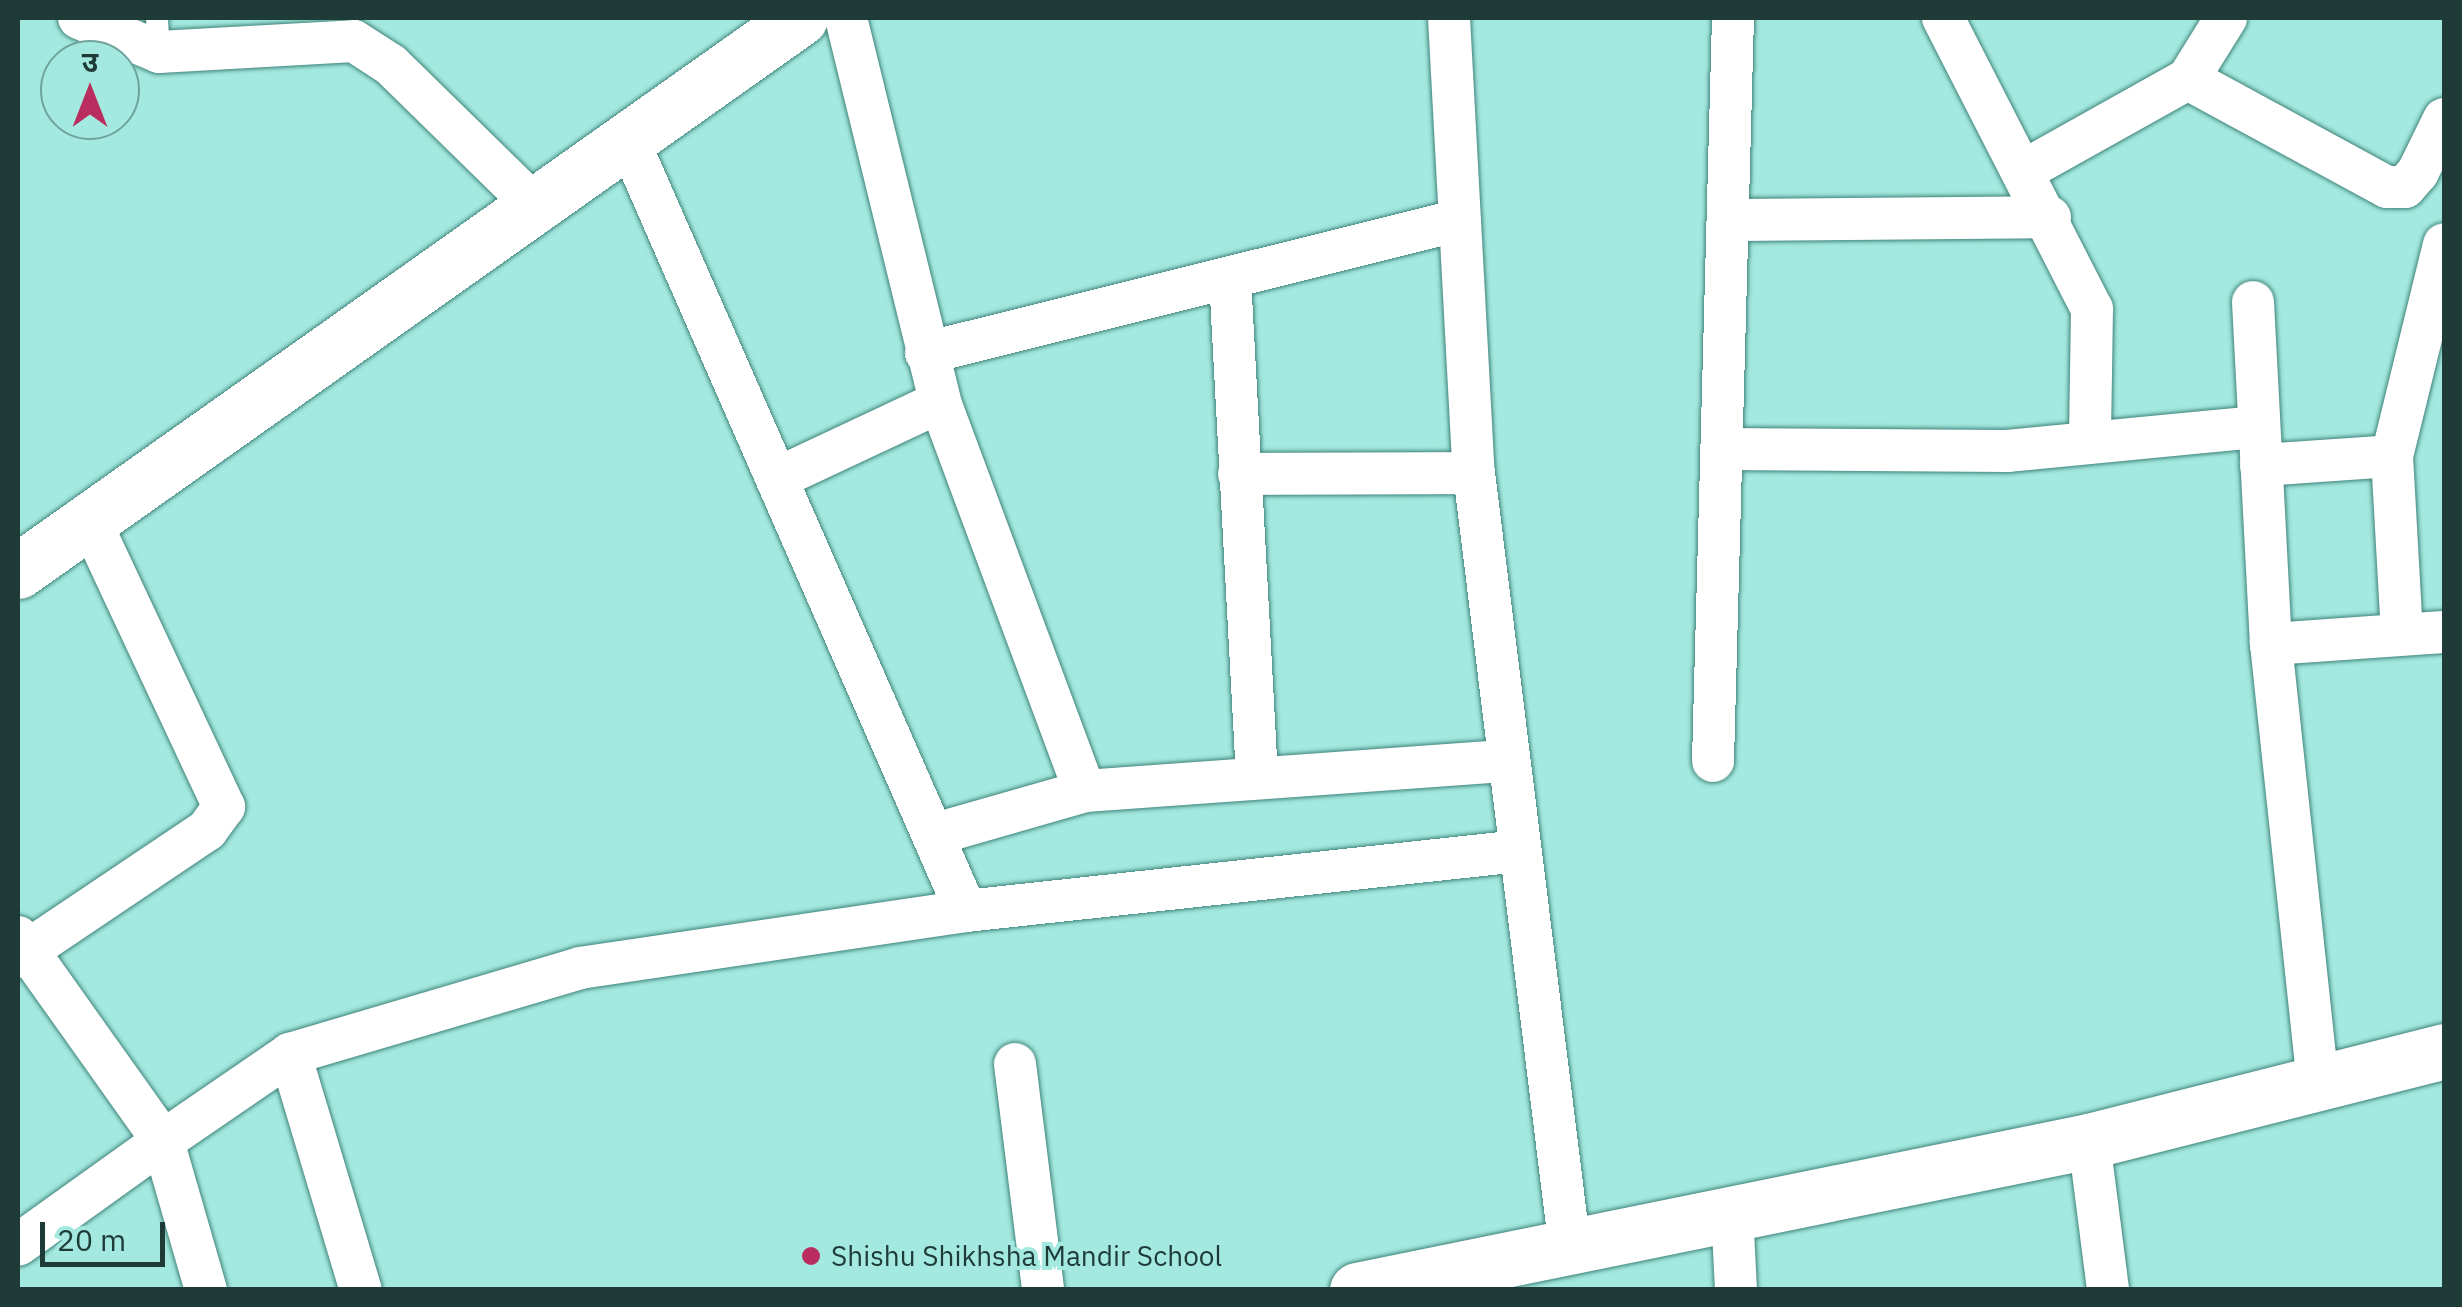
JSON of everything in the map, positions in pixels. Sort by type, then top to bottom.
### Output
[{"type":"main road","points":[[22,555],[89,519],[630,144],[800,18]]},
{"type":"main road","points":[[1356,1290],[1570,1241],[2089,1141],[2444,1051]]},
{"type":"street","points":[[79,18],[158,35],[362,29],[391,64],[538,208]]},
{"type":"street","points":[[846,18],[940,402],[1085,791]]},
{"type":"street","points":[[1449,18],[1474,473],[1506,760],[1570,1241]]},
{"type":"street","points":[[1713,760],[1731,220],[1733,18]]},
{"type":"street","points":[[1944,18],[2050,217],[2092,309],[2090,442]]},
{"type":"street","points":[[2026,170],[2188,79],[2226,18]]},
{"type":"street","points":[[2188,79],[2387,187],[2405,187],[2418,172],[2444,119]]},
{"type":"street","points":[[630,144],[939,833],[966,911]]},
{"type":"street","points":[[1731,220],[2050,217]]},
{"type":"street","points":[[926,353],[1460,220]]},
{"type":"street","points":[[2402,634],[2392,456],[2434,335],[2444,244]]},
{"type":"street","points":[[1230,278],[1257,776]]},
{"type":"street","points":[[2252,302],[2271,644],[2318,1081]]},
{"type":"street","points":[[782,476],[940,402]]},
{"type":"street","points":[[1724,448],[2007,451],[2090,442],[2260,446],[2392,456]]},
{"type":"street","points":[[1239,474],[1474,473]]},
{"type":"street","points":[[89,519],[224,807],[207,830],[21,947],[163,1141],[206,1290]]},
{"type":"street","points":[[2271,644],[2444,632]]},
{"type":"street","points":[[939,833],[1085,791],[1506,760]]},
{"type":"street","points":[[18,1245],[290,1054],[580,968],[966,911],[1518,851]]},
{"type":"street","points":[[290,1054],[361,1290]]},
{"type":"street","points":[[1015,1064],[1044,1290]]},
{"type":"street","points":[[2089,1141],[2108,1290]]},
{"type":"street","points":[[1732,1211],[1736,1290]]},
{"type":"place","name":"Shishu Shikhsha Mandir School","points":[[811,1256]]}]
